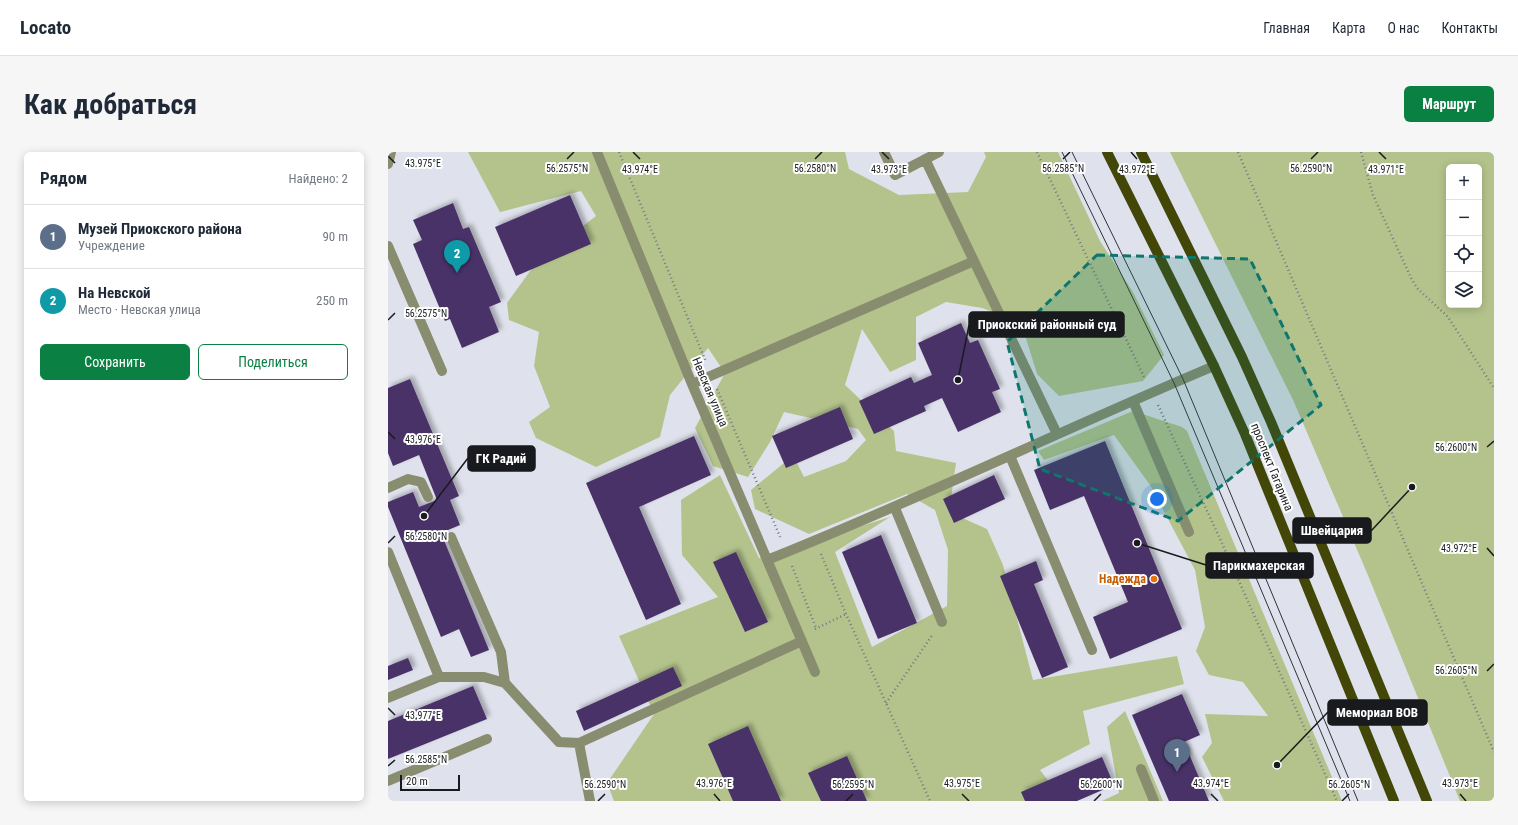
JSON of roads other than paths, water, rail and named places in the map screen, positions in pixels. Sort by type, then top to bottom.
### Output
[{"type":"main road","name":"проспект Гагарина","points":[[1107,152],[1214,366],[1245,434],[1394,801]]},
{"type":"main road","name":"проспект Гагарина","points":[[1141,152],[1242,358],[1271,422],[1427,801]]},
{"type":"street","points":[[388,164],[391,152]]},
{"type":"street","name":"Невская улица","points":[[597,152],[692,384],[815,672]]},
{"type":"street","points":[[884,152],[895,174],[938,152]]},
{"type":"street","points":[[925,159],[1057,434]]},
{"type":"street","points":[[388,246],[442,371]]},
{"type":"street","points":[[692,384],[974,261]]},
{"type":"street","points":[[767,560],[895,508],[1057,434],[1214,366]]},
{"type":"street","points":[[1133,401],[1189,532]]},
{"type":"street","points":[[1010,456],[1092,650]]},
{"type":"street","points":[[388,488],[408,479],[421,482],[428,497]]},
{"type":"street","points":[[895,508],[942,622]]},
{"type":"street","points":[[451,537],[501,652],[505,683]]},
{"type":"street","points":[[388,552],[439,677]]},
{"type":"street","points":[[388,698],[439,677],[484,677],[505,683],[559,742],[579,743],[802,641]]},
{"type":"street","points":[[388,781],[487,739]]},
{"type":"street","points":[[579,743],[590,801]]},
{"type":"street","points":[[1141,770],[1154,801]]},
{"type":"tram line","points":[[1062,152],[1174,383],[1350,801]]},
{"type":"tram line","points":[[1072,152],[1183,379],[1358,801]]},
{"type":"place","name":"На Невской","points":[[457,273]]},
{"type":"place","name":"Приокский районный суд","points":[[958,380]]},
{"type":"place","name":"Швейцария","points":[[1412,487]]},
{"type":"place","name":"ГК Радий","points":[[424,516]]},
{"type":"place","name":"Парикмахерская","points":[[1137,543]]},
{"type":"place","name":"Надежда","points":[[1154,579]]},
{"type":"place","name":"Мемориал ВОВ","points":[[1277,765]]},
{"type":"place","name":"Музей Приокского района","points":[[1177,772]]}]
